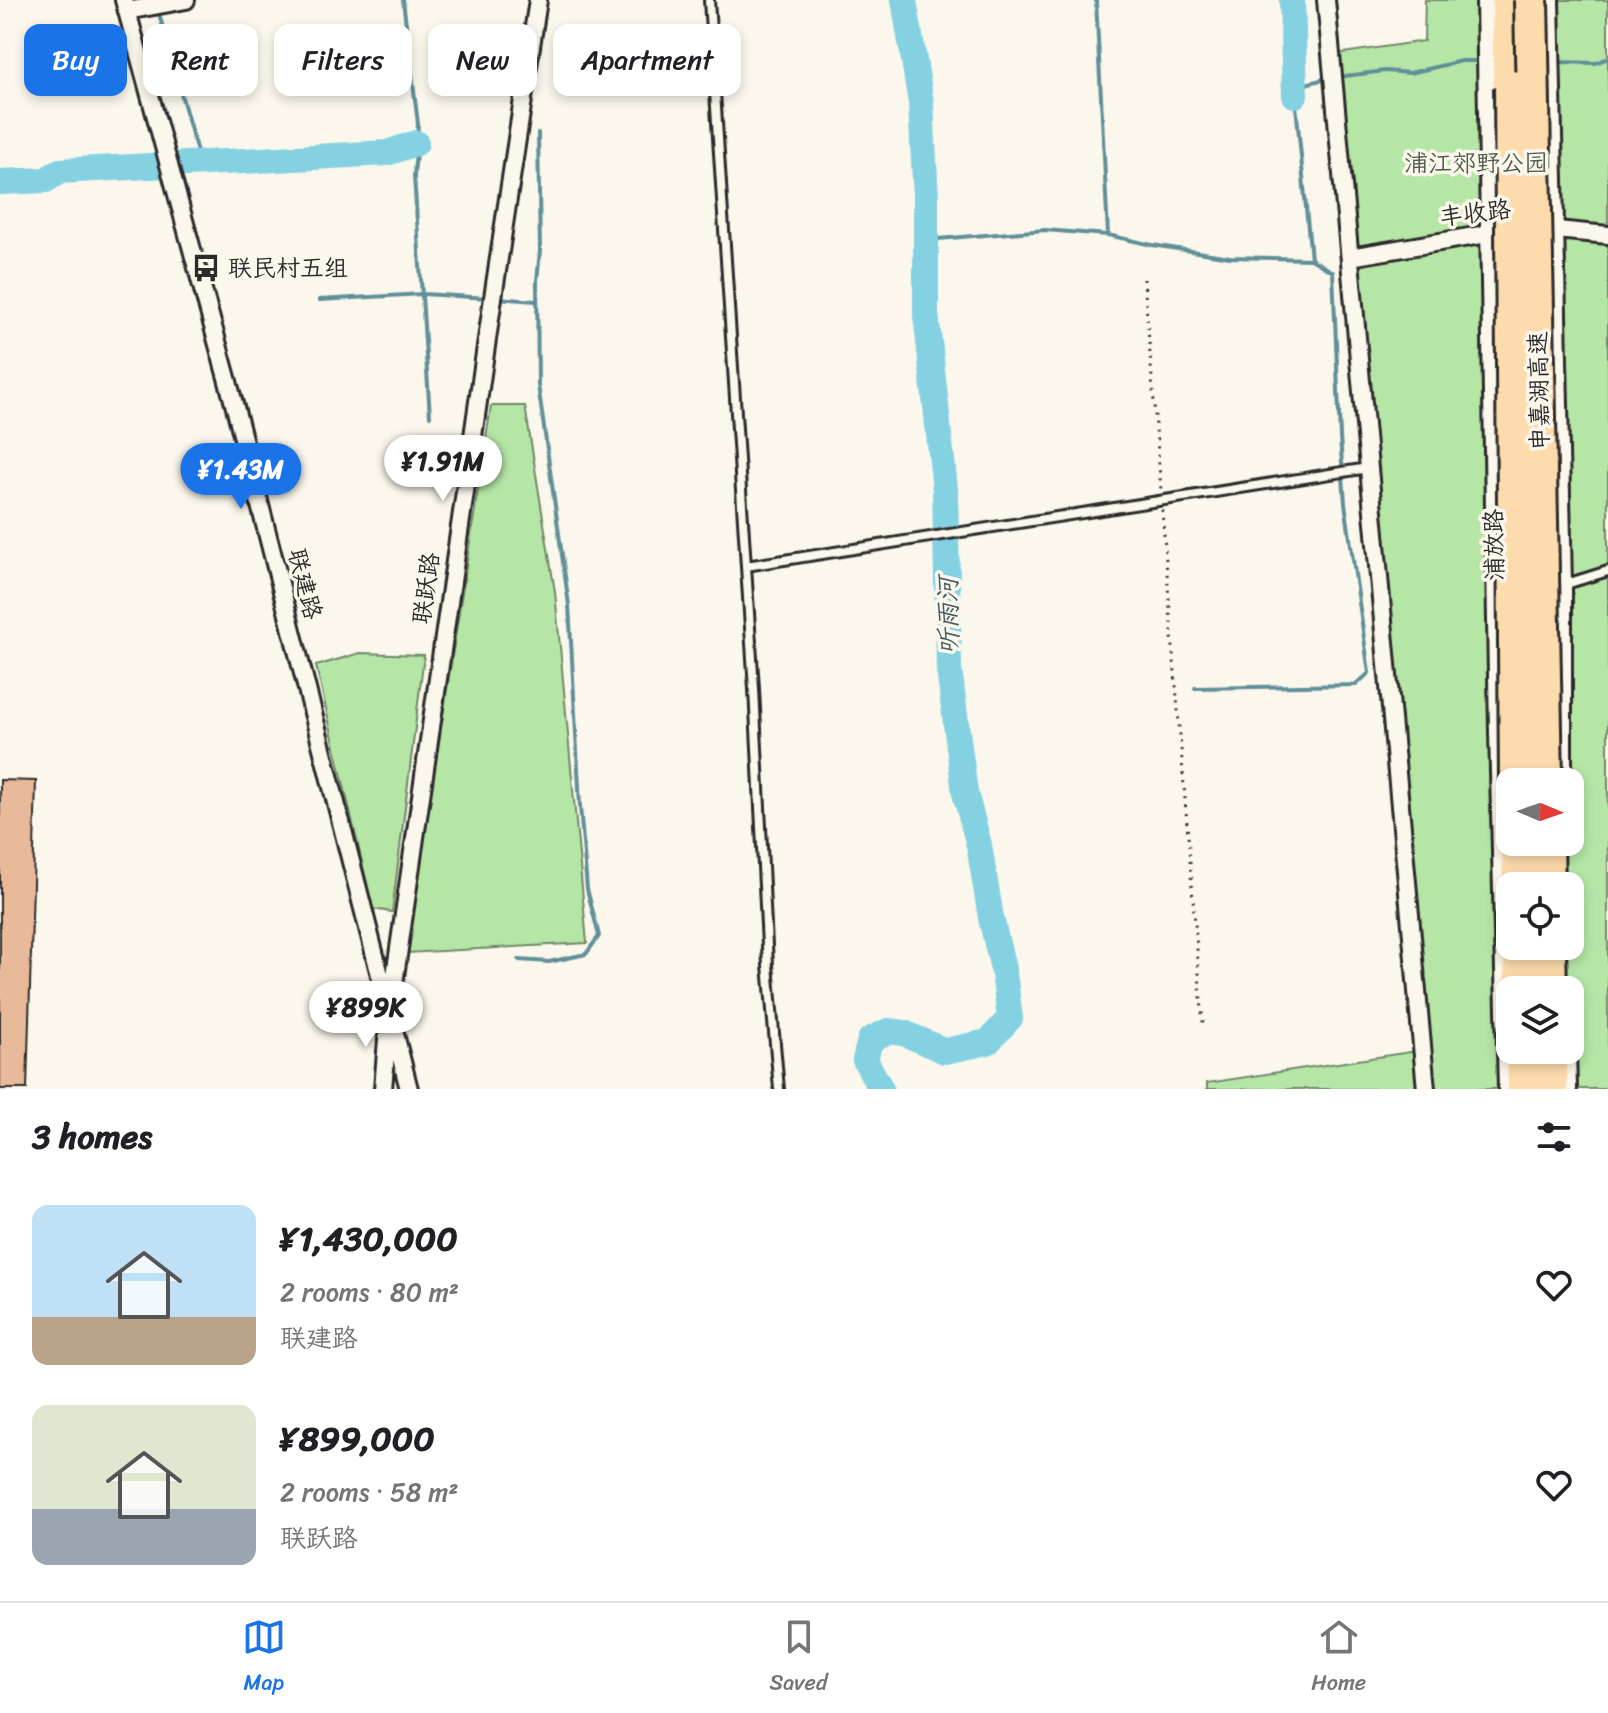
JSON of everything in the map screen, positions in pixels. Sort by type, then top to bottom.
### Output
[{"type":"highway","name":"申嘉湖高速","points":[[1508,0],[1515,768]]},
{"type":"highway","name":"申嘉湖高速","points":[[1534,0],[1549,768]]},
{"type":"highway","points":[[1521,1064],[1522,1089]]},
{"type":"highway","points":[[1552,1064],[1554,1089]]},
{"type":"main road","points":[[1508,0],[1508,209]]},
{"type":"main road","points":[[1534,0],[1541,205]]},
{"type":"main road","points":[[1548,238],[1549,768]]},
{"type":"main road","name":"浦放路","points":[[1498,241],[1515,768]]},
{"type":"main road","points":[[1554,1089],[1556,1064]]},
{"type":"street","points":[[125,5],[159,5],[186,0]]},
{"type":"street","name":"联跃路","points":[[383,1089],[390,1013],[538,0]]},
{"type":"street","points":[[1326,0],[1426,1089]]},
{"type":"street","name":"浦放路","points":[[1485,0],[1486,77],[1498,241],[1498,732],[1507,1089]]},
{"type":"street","points":[[1550,0],[1548,238],[1563,585],[1563,768]]},
{"type":"street","name":"联建路","points":[[125,5],[236,411],[409,1089]]},
{"type":"street","name":"丰收路","points":[[1350,257],[1498,241],[1608,235]]},
{"type":"street","points":[[1567,1064],[1568,1089]]},
{"type":"lane","points":[[709,0],[768,965],[779,1089]]},
{"type":"lane","points":[[746,566],[1369,468]]},
{"type":"lane","points":[[1563,585],[1604,572]]},
{"type":"path","points":[[1144,279],[1203,1024]]},
{"type":"green space","name":"浦江郊野公园","points":[[1425,0],[1608,0],[1608,1089],[1207,1089],[1207,1083],[1417,1051],[1336,54],[1424,41]]},
{"type":"green space","points":[[491,406],[525,406],[555,592],[587,943],[406,953]]},
{"type":"green space","points":[[360,653],[424,655],[392,912],[373,909],[316,666]]},
{"type":"building","points":[[0,780],[36,781],[27,1089],[0,1089]]},
{"type":"waterway","points":[[403,0],[418,124],[414,176],[430,416]]},
{"type":"waterway","name":"听雨河","points":[[881,1089],[865,1060],[870,1040],[888,1031],[904,1033],[945,1051],[988,1042],[1010,1018],[979,845],[965,793],[949,669],[945,489],[926,314],[926,199],[921,103],[904,0]]},
{"type":"waterway","points":[[1096,0],[1108,235]]},
{"type":"waterway","points":[[1292,0],[1295,95]]},
{"type":"waterway","points":[[158,10],[200,163]]},
{"type":"waterway","points":[[1555,62],[1596,63],[1608,58]]},
{"type":"waterway","points":[[1337,77],[1385,71],[1410,73],[1461,61],[1483,61]]},
{"type":"waterway","points":[[926,240],[1045,230],[1108,235],[1230,257],[1311,259],[1295,95],[1302,85],[1328,78]]},
{"type":"waterway","points":[[519,960],[549,962],[586,954],[599,936],[587,889],[569,605],[538,385],[538,133]]},
{"type":"waterway","points":[[0,182],[46,180],[60,171],[387,153],[416,143]]},
{"type":"waterway","points":[[1195,688],[1356,685],[1369,673],[1345,503],[1333,272],[1311,259]]},
{"type":"waterway","points":[[319,300],[423,294],[489,298]]},
{"type":"waterway","points":[[497,298],[536,301]]},
{"type":"place","name":"联民村五组","points":[[206,268]]}]
